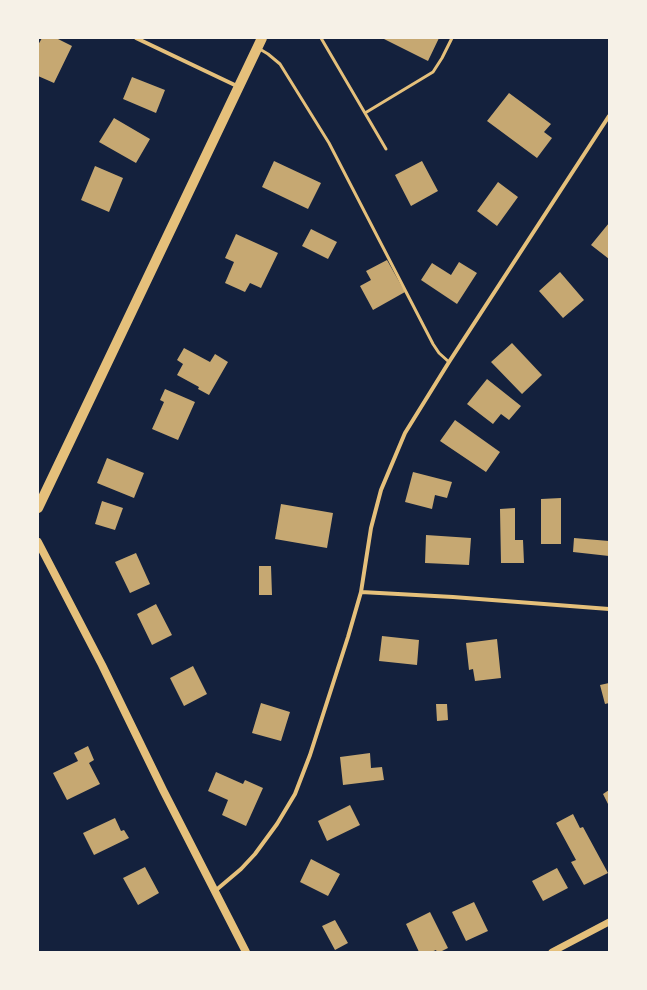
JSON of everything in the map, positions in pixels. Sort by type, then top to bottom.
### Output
[{"type":"main road","points":[[38,508],[262,38]]},
{"type":"main road","points":[[38,542],[102,665],[163,790],[246,952]]},
{"type":"street","points":[[136,38],[239,86]]},
{"type":"street","points":[[215,891],[241,869],[255,854],[277,824],[295,794],[310,755],[348,637],[360,592],[371,528],[381,490],[405,433],[449,362],[609,116]]},
{"type":"street","points":[[360,592],[453,597],[609,609]]},
{"type":"street","points":[[552,952],[609,922]]},
{"type":"lane","points":[[321,38],[386,149]]},
{"type":"lane","points":[[365,113],[433,72],[452,38]]},
{"type":"lane","points":[[258,48],[280,64],[329,143],[433,344],[439,353],[449,362]]},
{"type":"building","points":[[42,38],[56,38],[72,46],[54,83],[38,76],[38,45]]},
{"type":"building","points":[[382,38],[439,38],[428,61]]},
{"type":"building","points":[[132,77],[165,90],[156,113],[123,99]]},
{"type":"building","points":[[509,93],[551,124],[544,132],[552,138],[537,158],[487,121]]},
{"type":"building","points":[[114,118],[150,139],[136,163],[99,142]]},
{"type":"building","points":[[274,161],[321,183],[308,209],[262,187]]},
{"type":"building","points":[[422,161],[438,191],[411,206],[395,175]]},
{"type":"building","points":[[95,166],[123,178],[109,212],[81,200]]},
{"type":"building","points":[[498,182],[518,197],[497,226],[477,211]]},
{"type":"building","points":[[609,223],[609,259],[591,245]]},
{"type":"building","points":[[311,229],[337,242],[328,259],[302,246]]},
{"type":"building","points":[[236,234],[278,253],[261,288],[250,283],[245,292],[225,283],[234,262],[225,258]]},
{"type":"building","points":[[387,260],[405,292],[373,310],[360,286],[371,280],[366,271]]},
{"type":"building","points":[[459,262],[477,273],[457,304],[421,280],[432,263],[451,275]]},
{"type":"building","points":[[560,272],[584,300],[563,318],[539,291]]},
{"type":"building","points":[[512,343],[542,375],[522,394],[491,362]]},
{"type":"building","points":[[184,348],[210,362],[215,354],[228,362],[209,395],[198,389],[199,387],[177,375],[183,364],[177,360]]},
{"type":"building","points":[[487,379],[521,406],[509,420],[501,414],[493,424],[467,404]]},
{"type":"building","points":[[165,389],[195,402],[178,440],[152,429],[164,402],[160,400]]},
{"type":"building","points":[[455,420],[500,452],[486,472],[440,441]]},
{"type":"building","points":[[107,458],[144,473],[134,498],[97,483]]},
{"type":"building","points":[[413,472],[452,482],[447,498],[435,495],[432,509],[405,502]]},
{"type":"building","points":[[561,498],[561,544],[541,544],[541,499]]},
{"type":"building","points":[[102,501],[123,508],[115,530],[95,524]]},
{"type":"building","points":[[281,504],[333,513],[327,548],[275,539]]},
{"type":"building","points":[[515,508],[515,540],[523,540],[524,563],[501,563],[500,509]]},
{"type":"building","points":[[426,535],[471,538],[469,565],[425,563]]},
{"type":"building","points":[[574,538],[609,541],[609,556],[573,552]]},
{"type":"building","points":[[136,553],[150,584],[130,593],[115,562]]},
{"type":"building","points":[[259,566],[271,566],[272,595],[259,595]]},
{"type":"building","points":[[156,604],[172,635],[152,645],[137,614]]},
{"type":"building","points":[[382,636],[419,640],[417,665],[379,661]]},
{"type":"building","points":[[497,639],[501,678],[475,681],[473,669],[469,670],[466,643]]},
{"type":"building","points":[[193,666],[207,694],[184,706],[170,678]]},
{"type":"building","points":[[609,683],[609,703],[605,704],[600,685]]},
{"type":"building","points":[[261,703],[290,712],[281,741],[252,733]]},
{"type":"building","points":[[436,704],[447,704],[448,720],[437,721]]},
{"type":"building","points":[[88,746],[94,760],[89,763],[100,784],[67,800],[53,773],[78,761],[74,753]]},
{"type":"building","points":[[370,753],[371,768],[382,767],[384,780],[343,785],[340,757]]},
{"type":"building","points":[[216,772],[243,784],[245,780],[263,788],[246,826],[222,815],[228,800],[208,791]]},
{"type":"building","points":[[609,790],[609,806],[603,794]]},
{"type":"building","points":[[350,805],[360,825],[327,841],[318,821]]},
{"type":"building","points":[[573,814],[580,828],[583,827],[608,873],[584,885],[571,862],[576,860],[556,823]]},
{"type":"building","points":[[115,818],[121,831],[124,830],[129,838],[94,855],[83,833]]},
{"type":"building","points":[[311,859],[340,874],[328,896],[300,882]]},
{"type":"building","points":[[145,867],[159,893],[138,905],[123,878]]},
{"type":"building","points":[[557,868],[568,888],[543,901],[532,881]]},
{"type":"building","points":[[474,902],[488,931],[466,941],[452,912]]},
{"type":"building","points":[[430,912],[448,948],[440,952],[437,952],[436,950],[431,952],[419,952],[406,924]]},
{"type":"building","points":[[335,920],[348,943],[335,950],[322,926]]}]
